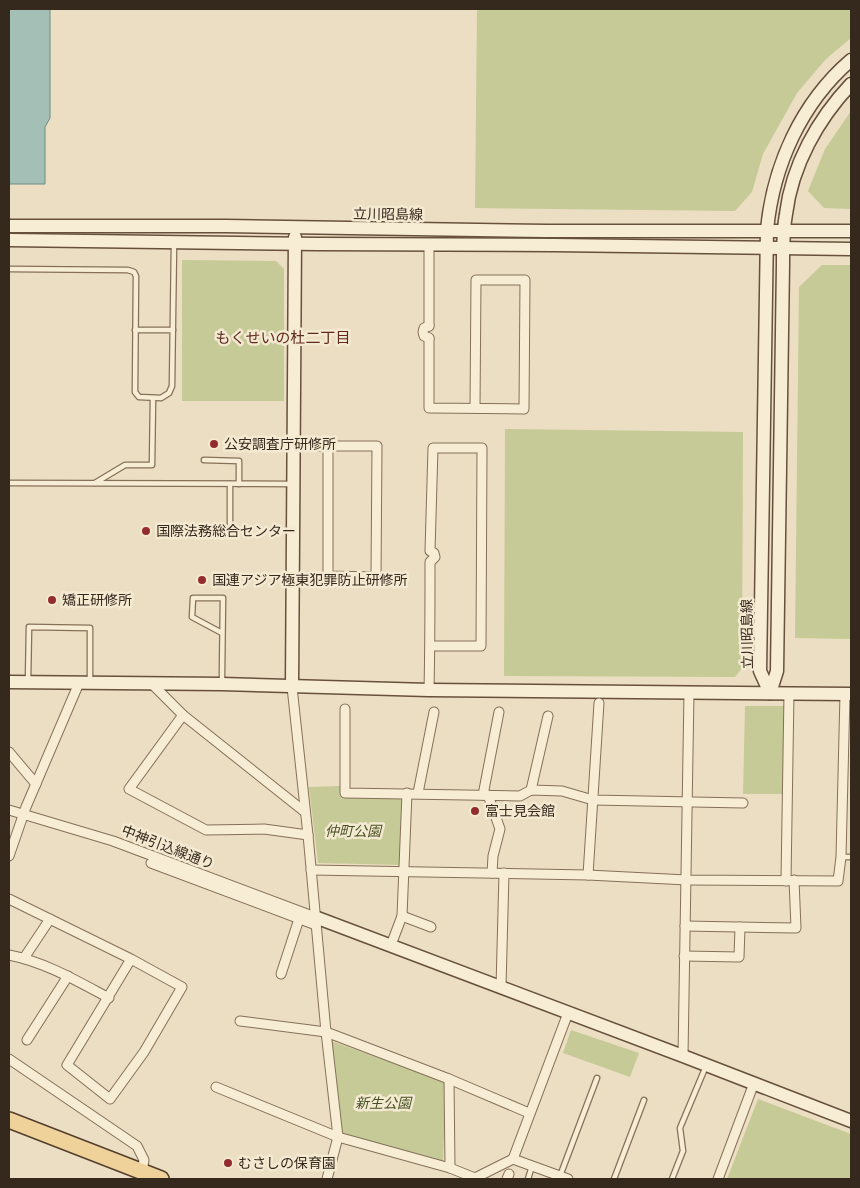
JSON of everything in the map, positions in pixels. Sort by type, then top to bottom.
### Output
[{"type":"main road","name":"立川昭島線","points":[[770,693],[760,671],[767,230],[770,206],[780,168],[799,123],[817,96],[851,60]]},
{"type":"main road","name":"立川昭島線","points":[[770,693],[777,671],[784,231],[790,190],[804,153],[828,111],[851,84]]},
{"type":"main road","name":"立川昭島線","points":[[9,226],[851,231]]},
{"type":"main road","points":[[292,687],[295,227]]},
{"type":"main road","points":[[9,240],[851,249]]},
{"type":"main road","points":[[9,682],[222,684],[429,690],[848,694]]},
{"type":"main road","points":[[316,921],[391,945],[851,1121]]},
{"type":"main road","points":[[9,1121],[141,1176],[161,1179]]},
{"type":"street","points":[[430,244],[429,326],[424,328],[423,332],[424,336],[429,338],[429,408],[524,409],[525,280],[476,280],[475,408]]},
{"type":"street","points":[[294,446],[328,446],[377,446],[376,577],[328,576],[328,446]]},
{"type":"street","points":[[429,690],[430,562],[425,557],[426,553],[430,551],[432,448],[482,448],[481,646],[430,646]]},
{"type":"street","points":[[9,856],[23,814],[36,784],[84,683]]},
{"type":"street","points":[[152,684],[183,715],[305,812]]},
{"type":"street","points":[[292,687],[338,1137],[327,1179]]},
{"type":"street","points":[[683,1056],[689,692]]},
{"type":"street","points":[[685,926],[796,928],[790,880],[789,693]]},
{"type":"street","points":[[311,870],[588,875],[686,880],[838,881],[841,857],[848,694]]},
{"type":"street","points":[[588,875],[599,703]]},
{"type":"street","points":[[345,709],[345,793],[520,796],[531,790],[562,791],[593,800],[743,803]]},
{"type":"street","points":[[418,793],[434,712]]},
{"type":"street","points":[[492,873],[492,856],[500,829],[486,795],[499,712]]},
{"type":"street","points":[[183,715],[129,789],[206,830],[264,829],[308,835]]},
{"type":"street","points":[[531,790],[548,716]]},
{"type":"street","points":[[9,752],[36,784]]},
{"type":"street","points":[[391,945],[402,916],[407,793]]},
{"type":"street","name":"中神引込線通り","points":[[9,810],[113,841],[316,921]]},
{"type":"street","points":[[151,863],[299,919],[316,921]]},
{"type":"street","points":[[501,987],[504,873]]},
{"type":"street","points":[[9,899],[131,959],[182,987],[144,1052],[110,1099],[66,1065],[109,998],[131,959]]},
{"type":"street","points":[[402,916],[431,926]]},
{"type":"street","points":[[24,958],[50,919]]},
{"type":"street","points":[[281,974],[299,919]]},
{"type":"street","points":[[684,956],[739,957],[740,927]]},
{"type":"street","points":[[9,955],[24,958],[68,976],[109,998]]},
{"type":"street","points":[[27,1040],[68,976]]},
{"type":"street","points":[[216,1086],[338,1137],[450,1168],[475,1178],[513,1158],[568,1013]]},
{"type":"street","points":[[240,1021],[326,1032],[529,1112]]},
{"type":"street","points":[[9,1059],[137,1146],[144,1160],[141,1176]]},
{"type":"street","points":[[449,1079],[450,1168]]},
{"type":"street","points":[[718,1179],[754,1083]]},
{"type":"street","points":[[513,1158],[564,1178]]},
{"type":"lane","points":[[9,269],[131,270],[136,276],[135,392],[139,397],[164,397],[171,390],[174,242]]},
{"type":"lane","points":[[135,330],[173,330]]},
{"type":"lane","points":[[95,483],[126,465],[152,465],[153,398]]},
{"type":"lane","points":[[204,460],[239,461],[239,484]]},
{"type":"lane","points":[[9,483],[294,484]]},
{"type":"lane","points":[[167,532],[230,532],[230,484]]},
{"type":"lane","points":[[222,633],[192,617],[193,598],[223,598],[222,684]]},
{"type":"lane","points":[[28,682],[29,627],[90,628],[84,683]]},
{"type":"lane","points":[[841,857],[851,857]]},
{"type":"lane","points":[[672,1179],[683,1151],[680,1128],[706,1065]]},
{"type":"lane","points":[[564,1178],[597,1078]]},
{"type":"lane","points":[[614,1179],[644,1100]]},
{"type":"lane","points":[[528,1179],[532,1166]]},
{"type":"green space","points":[[477,9],[851,9],[851,38],[826,59],[797,93],[763,154],[752,192],[735,211],[475,208]]},
{"type":"green space","points":[[851,111],[851,209],[824,208],[808,191],[825,149]]},
{"type":"green space","points":[[182,260],[276,261],[284,269],[284,401],[182,401]]},
{"type":"green space","points":[[822,265],[851,265],[851,639],[795,638],[799,287]]},
{"type":"green space","points":[[505,429],[743,432],[742,668],[735,677],[504,676]]},
{"type":"green space","points":[[745,706],[784,706],[783,794],[743,794]]},
{"type":"green space","name":"仲町公園","points":[[340,786],[341,794],[347,797],[404,799],[402,865],[318,863],[309,787]]},
{"type":"green space","points":[[571,1030],[639,1053],[630,1077],[563,1053]]},
{"type":"green space","name":"新生公園","points":[[331,1041],[446,1082],[443,1161],[342,1134]]},
{"type":"green space","points":[[758,1099],[851,1134],[851,1179],[727,1179]]},
{"type":"water","points":[[9,9],[50,9],[50,118],[45,127],[45,184],[9,184]]},
{"type":"place","name":"公安調査庁研修所","points":[[214,444]]},
{"type":"place","name":"国際法務総合センター","points":[[146,531]]},
{"type":"place","name":"国連アジア極東犯罪防止研修所","points":[[202,580]]},
{"type":"place","name":"矯正研修所","points":[[52,600]]},
{"type":"place","name":"富士見会館","points":[[475,811]]},
{"type":"place","name":"むさしの保育園","points":[[228,1163]]},
{"type":"district","name":"もくせいの杜二丁目","points":[[283,338]]}]
